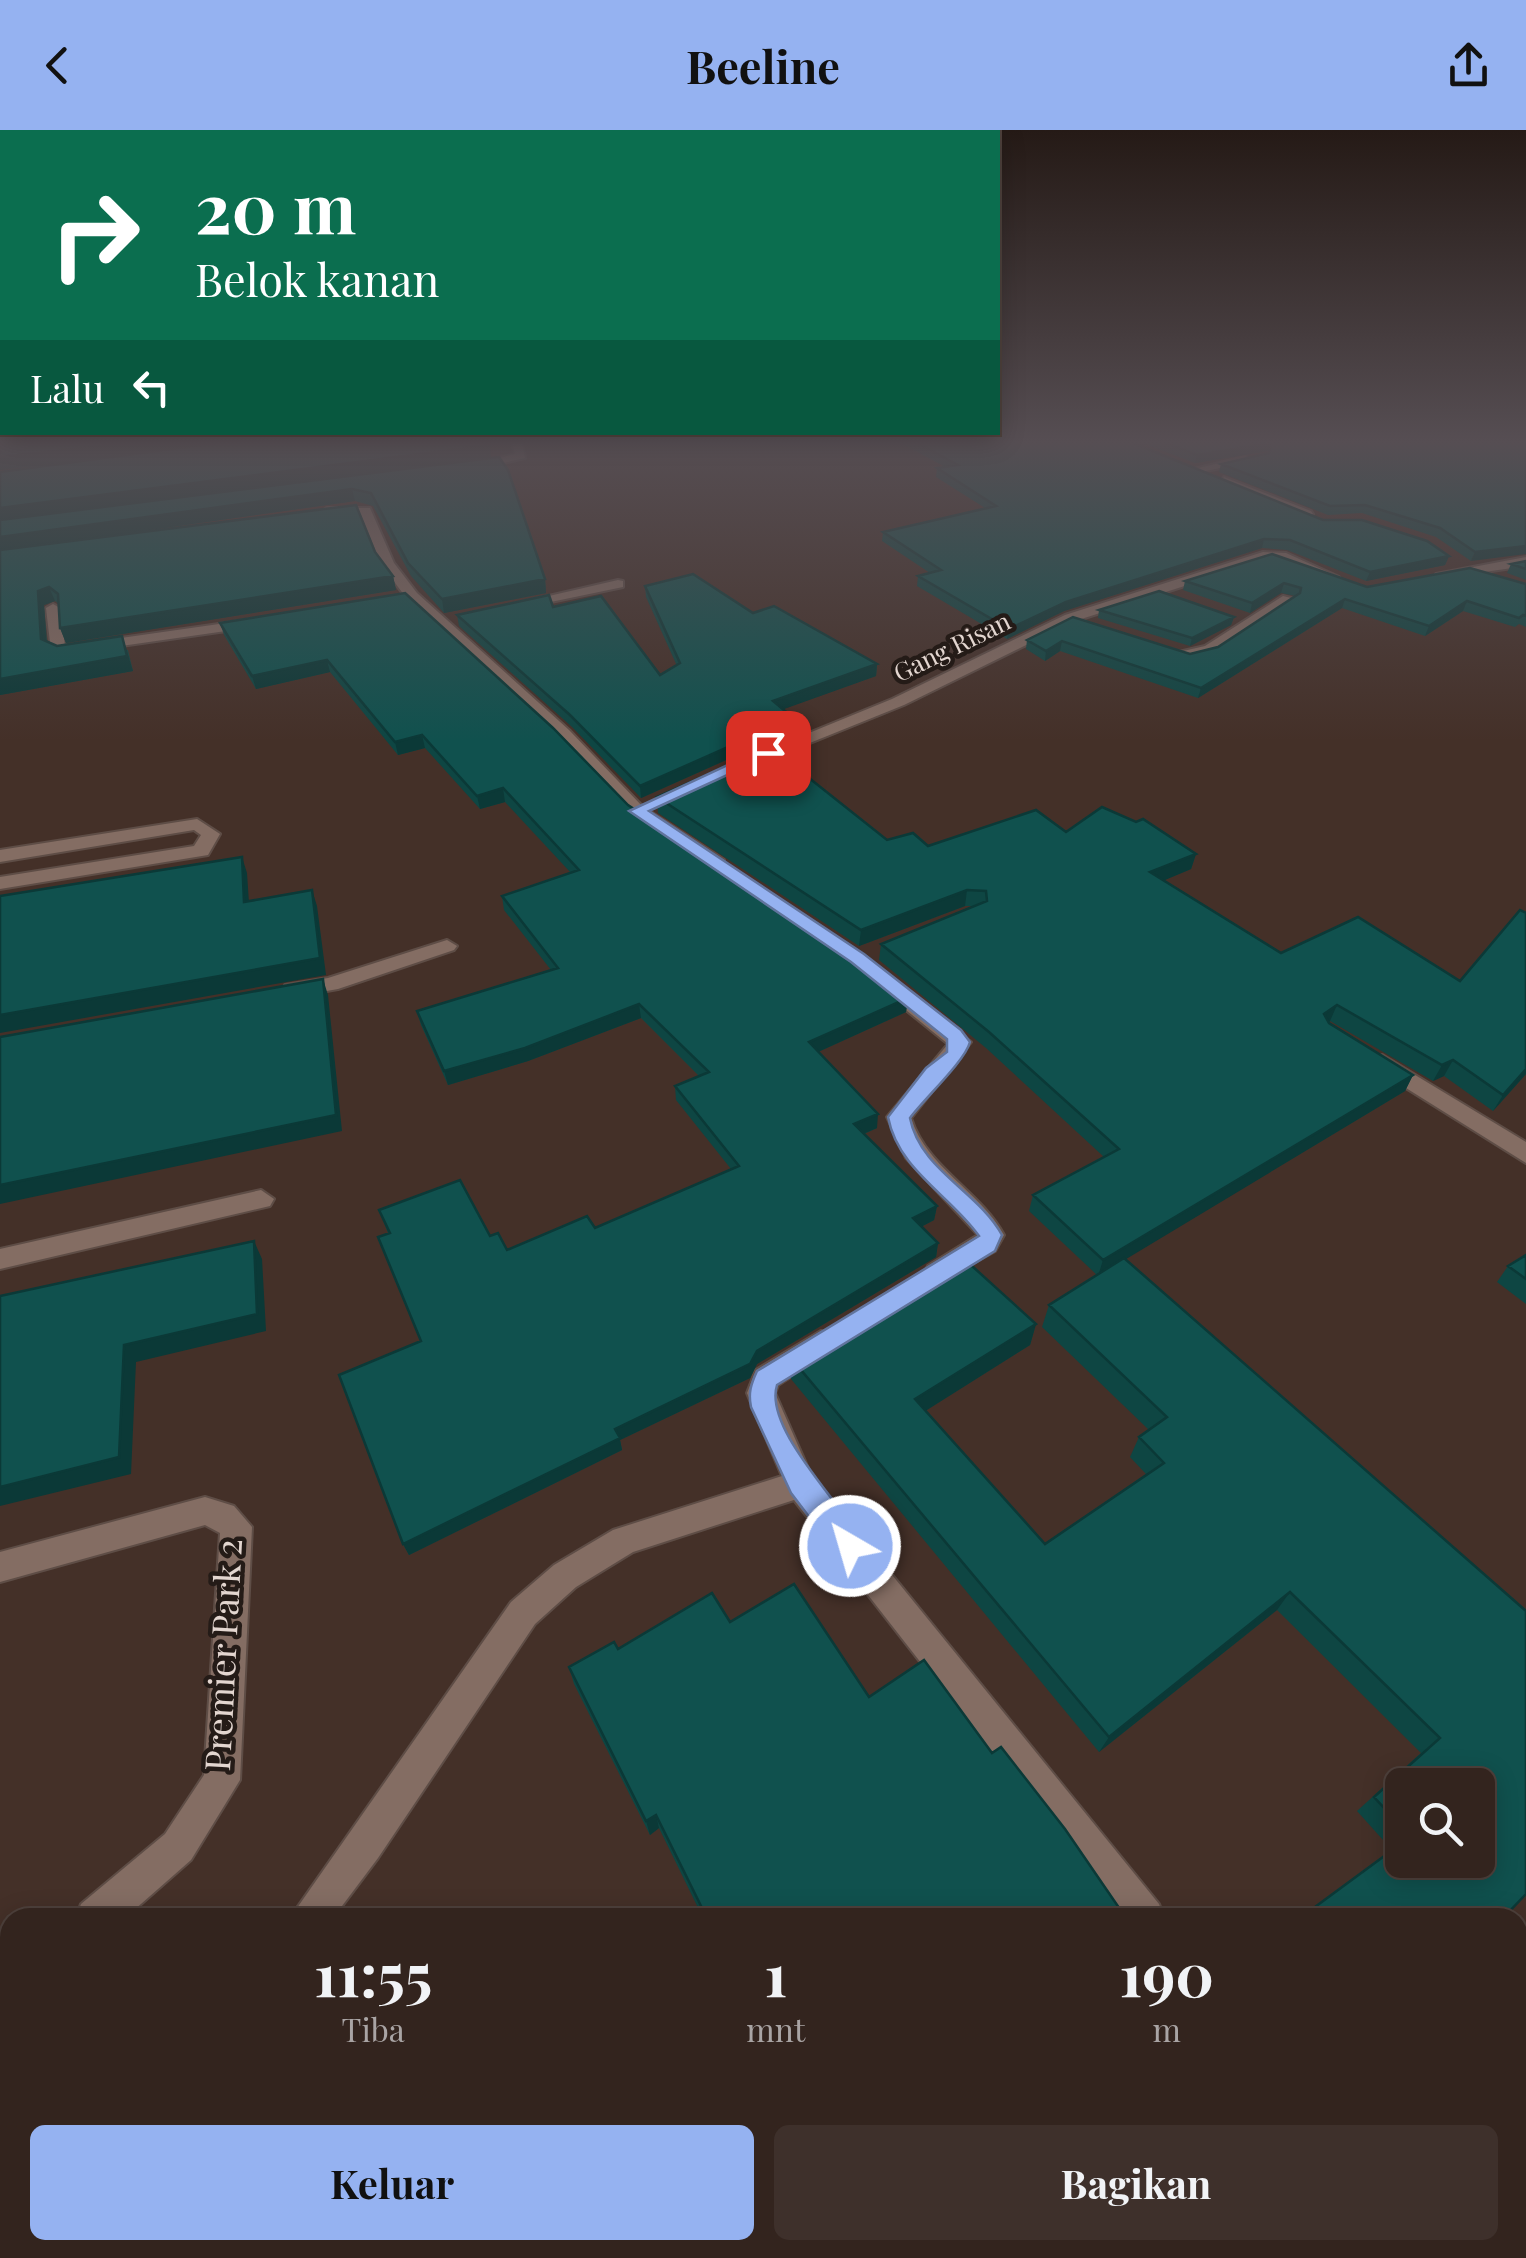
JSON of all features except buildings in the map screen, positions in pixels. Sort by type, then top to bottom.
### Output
[{"type":"street","points":[[379,542],[388,564],[412,596],[444,620],[646,807],[732,874]]},
{"type":"street","name":"Gang Risan","points":[[728,770],[898,702],[1070,618],[1268,555],[1281,556],[1356,588]]},
{"type":"street","points":[[1434,576],[1461,565],[1493,570],[1526,561]]},
{"type":"street","points":[[1461,565],[1511,583]]},
{"type":"street","points":[[502,608],[618,584]]},
{"type":"street","points":[[1156,590],[1184,599]]},
{"type":"street","points":[[393,599],[412,596]]},
{"type":"street","points":[[1158,648],[1177,654],[1200,653],[1288,599]]},
{"type":"street","points":[[53,608],[58,652],[264,621]]},
{"type":"street","points":[[444,620],[463,616]]},
{"type":"street","points":[[1235,617],[1252,623]]},
{"type":"street","points":[[1070,618],[1102,628]]},
{"type":"street","points":[[0,856],[197,824],[210,834],[201,851],[0,883]]},
{"type":"street","points":[[810,926],[866,955],[960,1042],[956,1056],[934,1072],[899,1117],[902,1132],[936,1180],[975,1214],[991,1235],[986,1244],[920,1284]]},
{"type":"street","points":[[272,994],[331,984],[446,946]]},
{"type":"street","points":[[1364,1052],[1526,1154]]},
{"type":"street","points":[[0,1259],[261,1199]]},
{"type":"street","points":[[836,1333],[766,1378],[762,1393],[800,1484],[1137,1908]]},
{"type":"street","points":[[317,1908],[366,1846],[523,1613],[551,1588],[624,1540],[800,1484]]},
{"type":"street","name":"Premier Park 2","points":[[0,1567],[204,1512],[222,1516],[236,1527],[222,1780],[178,1847],[107,1908]]},
{"type":"route","points":[[768,753],[637,811],[857,958],[954,1034],[960,1042],[956,1056],[934,1072],[899,1117],[902,1132],[936,1180],[975,1214],[991,1235],[986,1244],[786,1362],[766,1378],[764,1407],[800,1484],[850,1546]]}]
